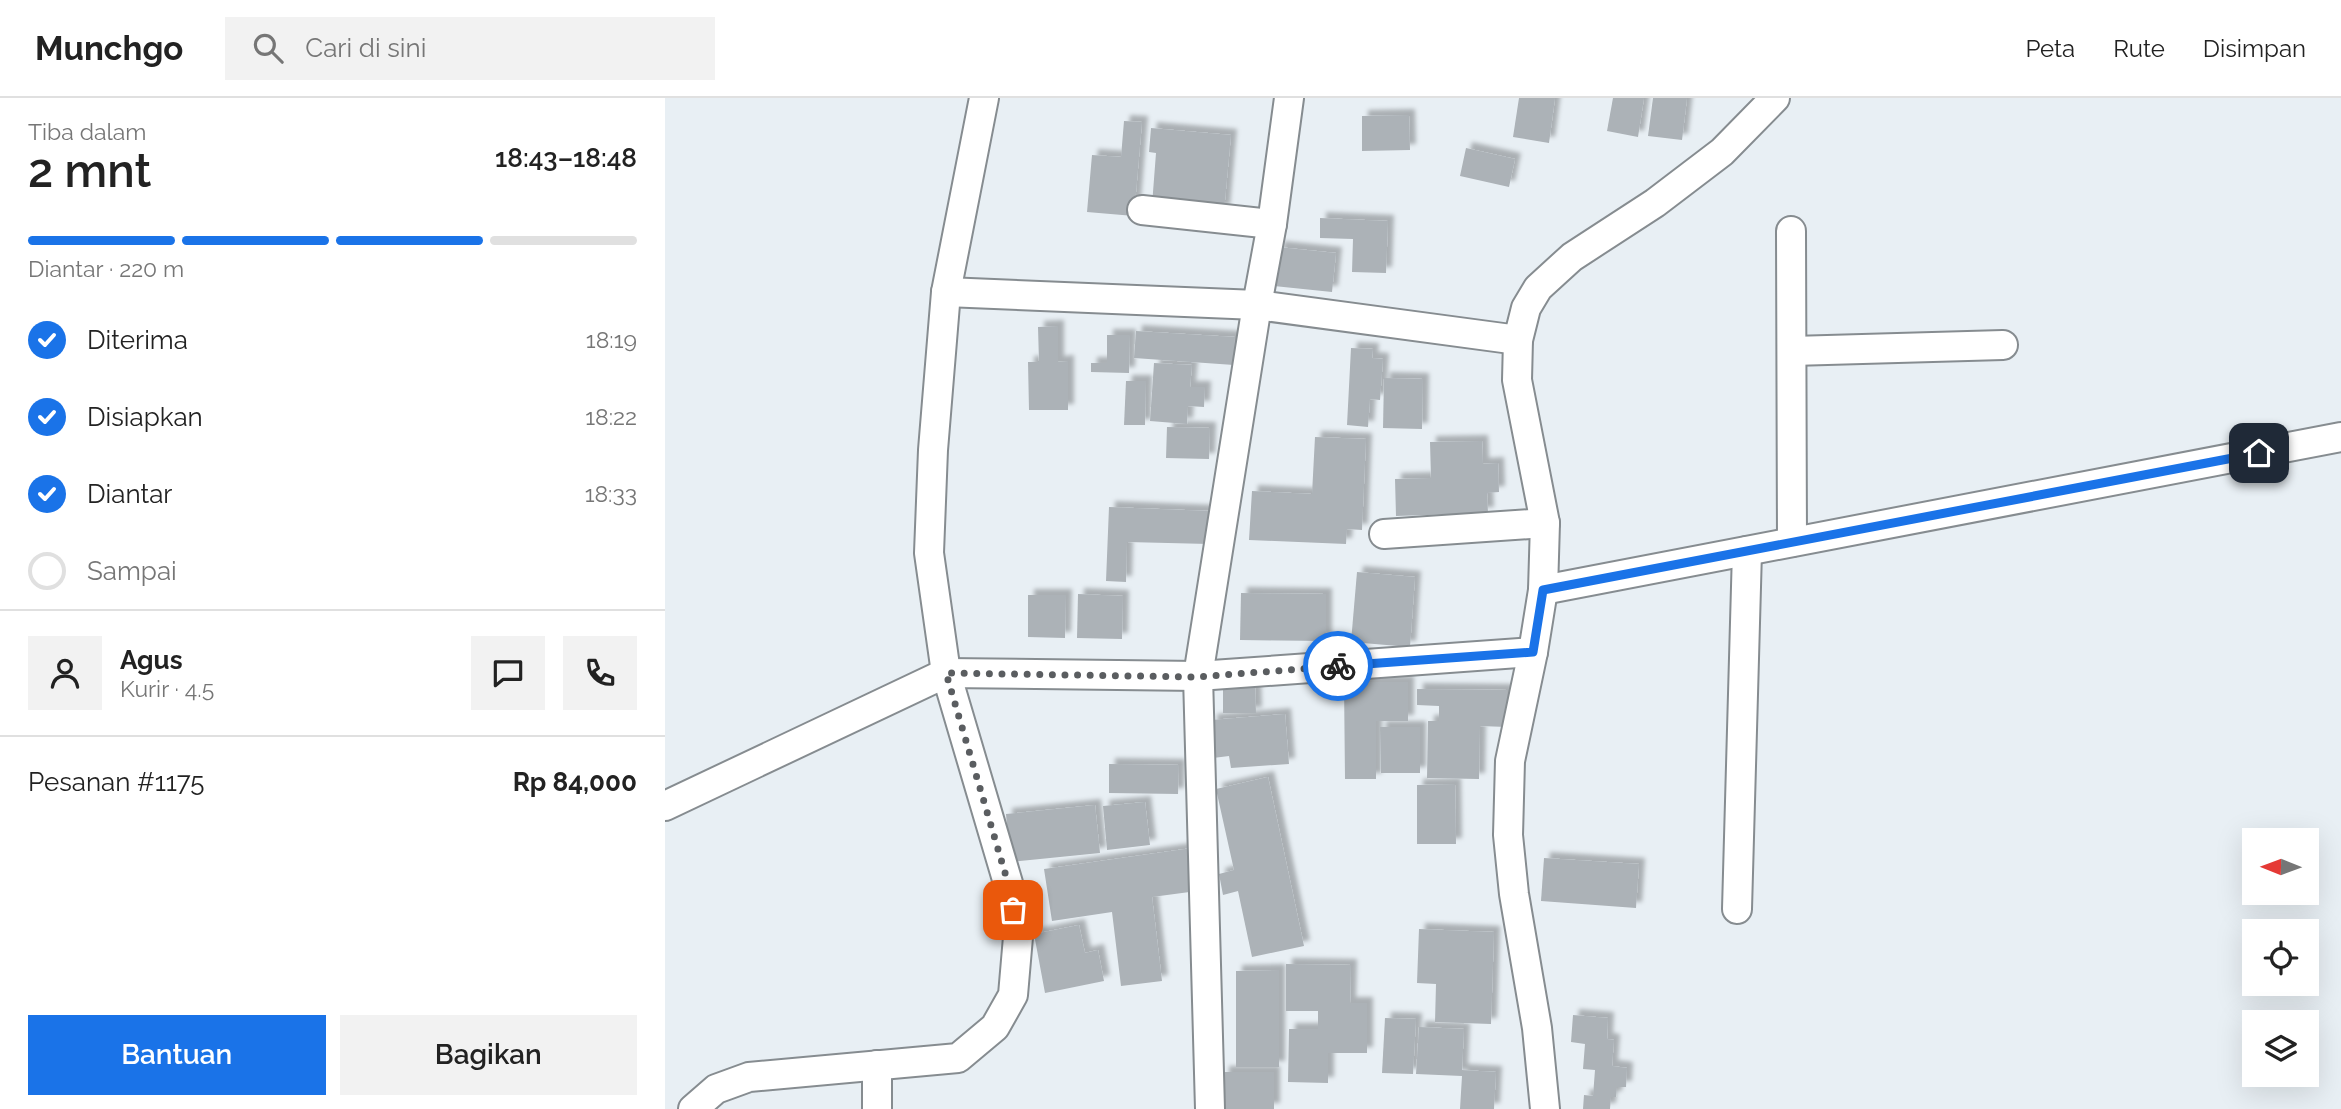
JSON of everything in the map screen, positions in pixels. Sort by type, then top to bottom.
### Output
[{"type":"street","points":[[693,1109],[716,1089],[749,1077],[958,1058],[995,1027],[1013,995],[1018,937],[1008,883],[946,673],[929,553],[933,450],[946,292],[984,98]]},
{"type":"street","points":[[1210,1109],[1198,677],[1272,224],[1289,98]]},
{"type":"street","points":[[1545,1109],[1537,1028],[1514,894],[1508,835],[1510,761],[1543,590],[1545,523],[1517,380],[1518,340],[1526,308],[1538,288],[1572,257],[1655,204],[1722,152],[1775,98]]},
{"type":"street","points":[[1142,210],[1272,224]]},
{"type":"street","points":[[1791,231],[1792,542]]},
{"type":"street","points":[[946,292],[1257,304],[1518,340]]},
{"type":"street","points":[[1791,351],[2003,345]]},
{"type":"street","points":[[1543,590],[2341,437]]},
{"type":"street","points":[[1384,534],[1545,523]]},
{"type":"street","points":[[1737,909],[1747,551]]},
{"type":"street","points":[[665,806],[946,673],[1198,677],[1533,652]]},
{"type":"street","points":[[877,1065],[877,1109]]},
{"type":"building","points":[[1519,98],[1555,98],[1549,143],[1513,137]]},
{"type":"building","points":[[1613,98],[1644,98],[1638,137],[1607,131]]},
{"type":"building","points":[[1653,98],[1687,98],[1682,140],[1648,136]]},
{"type":"building","points":[[1409,115],[1410,150],[1362,151],[1362,116]]},
{"type":"building","points":[[1124,121],[1142,122],[1134,216],[1087,212],[1092,155],[1121,157]]},
{"type":"building","points":[[1151,128],[1231,135],[1224,211],[1152,205],[1156,153],[1149,152]]},
{"type":"building","points":[[1466,148],[1515,159],[1509,187],[1460,176]]},
{"type":"building","points":[[1320,218],[1388,221],[1386,273],[1352,272],[1353,239],[1320,238]]},
{"type":"building","points":[[1278,247],[1336,253],[1332,292],[1274,286]]},
{"type":"building","points":[[1058,326],[1058,362],[1068,361],[1068,410],[1029,410],[1028,362],[1039,362],[1038,327]]},
{"type":"building","points":[[1136,331],[1235,337],[1234,365],[1134,358]]},
{"type":"building","points":[[1107,335],[1130,335],[1129,373],[1091,372],[1091,363],[1107,363]]},
{"type":"building","points":[[1351,348],[1373,349],[1372,358],[1383,359],[1380,400],[1370,399],[1368,427],[1347,425]]},
{"type":"building","points":[[1154,363],[1192,365],[1190,387],[1205,387],[1204,407],[1188,406],[1187,424],[1150,421]]},
{"type":"building","points":[[1384,378],[1423,379],[1422,429],[1383,428]]},
{"type":"building","points":[[1126,381],[1146,381],[1145,425],[1124,425]]},
{"type":"building","points":[[1167,427],[1210,428],[1209,459],[1166,458]]},
{"type":"building","points":[[1315,437],[1366,439],[1362,530],[1347,529],[1346,544],[1249,540],[1252,491],[1312,494]]},
{"type":"building","points":[[1482,441],[1483,464],[1498,463],[1499,492],[1487,493],[1488,513],[1396,516],[1395,479],[1431,478],[1430,442]]},
{"type":"building","points":[[1109,507],[1210,511],[1209,544],[1127,542],[1126,582],[1106,581]]},
{"type":"building","points":[[1357,572],[1415,577],[1410,647],[1351,642]]},
{"type":"building","points":[[1241,593],[1326,594],[1326,641],[1240,640]]},
{"type":"building","points":[[1078,594],[1123,596],[1122,639],[1077,638]]},
{"type":"building","points":[[1028,595],[1066,595],[1065,638],[1028,637]]},
{"type":"building","points":[[1344,682],[1408,682],[1408,721],[1376,721],[1376,779],[1345,779]]},
{"type":"building","points":[[1255,686],[1256,713],[1223,713],[1223,687]]},
{"type":"building","points":[[1417,689],[1507,690],[1507,727],[1480,726],[1479,779],[1427,778],[1428,721],[1439,721],[1439,706],[1417,705]]},
{"type":"building","points":[[1285,714],[1289,764],[1231,768],[1229,756],[1213,758],[1211,720]]},
{"type":"building","points":[[1380,727],[1420,727],[1420,773],[1381,773]]},
{"type":"building","points":[[1109,764],[1179,765],[1178,794],[1109,793]]},
{"type":"building","points":[[1268,777],[1304,946],[1252,957],[1238,891],[1223,895],[1219,874],[1234,870],[1216,789]]},
{"type":"building","points":[[1455,784],[1456,844],[1417,844],[1417,785]]},
{"type":"building","points":[[1145,802],[1150,845],[1107,850],[1103,806]]},
{"type":"building","points":[[1095,805],[1100,853],[1010,862],[1006,814]]},
{"type":"building","points":[[1192,848],[1197,891],[1152,897],[1162,981],[1121,986],[1112,912],[1052,921],[1044,869]]},
{"type":"building","points":[[1544,858],[1639,864],[1636,908],[1541,901]]},
{"type":"building","points":[[1079,925],[1085,953],[1098,950],[1104,981],[1045,993],[1034,934]]},
{"type":"building","points":[[1419,929],[1494,932],[1491,1024],[1435,1022],[1436,984],[1417,983]]},
{"type":"building","points":[[1286,964],[1351,965],[1350,1003],[1367,1003],[1367,1053],[1328,1053],[1328,1083],[1288,1082],[1289,1029],[1318,1029],[1318,1011],[1286,1011]]},
{"type":"building","points":[[1279,970],[1279,1067],[1236,1067],[1236,971]]},
{"type":"building","points":[[1573,1015],[1608,1018],[1607,1039],[1614,1040],[1612,1066],[1627,1068],[1626,1087],[1617,1087],[1616,1097],[1611,1097],[1610,1109],[1583,1109],[1584,1095],[1593,1096],[1595,1070],[1583,1069],[1585,1044],[1571,1042]]},
{"type":"building","points":[[1385,1018],[1416,1019],[1413,1074],[1382,1073]]},
{"type":"building","points":[[1419,1027],[1464,1029],[1462,1070],[1496,1072],[1494,1109],[1460,1109],[1462,1076],[1416,1074]]},
{"type":"building","points":[[1223,1072],[1274,1072],[1274,1109],[1223,1109]]},
{"type":"way so far","points":[[1013,910],[1008,883],[946,673],[1198,677],[1338,666]]},
{"type":"route","points":[[1338,666],[1533,652],[1543,590],[2259,453]]}]
